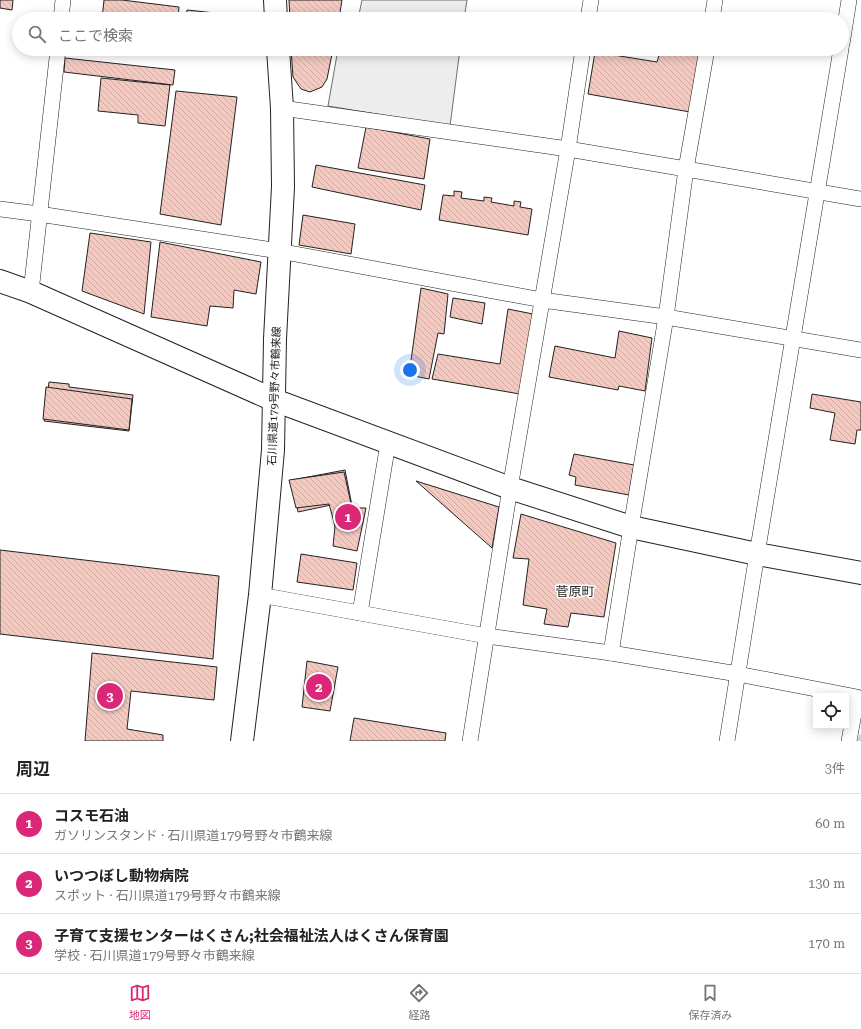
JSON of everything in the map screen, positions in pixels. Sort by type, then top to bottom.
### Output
[{"type":"street","points":[[62,12],[63,0]]},
{"type":"street","points":[[275,0],[276,12]]},
{"type":"street","points":[[589,12],[591,0]]},
{"type":"street","points":[[713,12],[715,0]]},
{"type":"street","points":[[847,12],[849,0]]},
{"type":"street","points":[[31,292],[57,56]]},
{"type":"street","name":"石川県道179号野々市鶴来線","points":[[242,741],[260,595],[273,450],[279,251],[283,187],[282,108],[278,56]]},
{"type":"street","points":[[470,741],[510,488],[568,149],[582,56]]},
{"type":"street","points":[[611,653],[666,317],[686,169],[706,56]]},
{"type":"street","points":[[727,741],[840,56]]},
{"type":"street","points":[[282,108],[568,149],[817,192],[861,198]]},
{"type":"street","points":[[0,209],[279,251],[542,300],[666,317],[861,350]]},
{"type":"street","points":[[0,281],[31,292],[274,400],[510,488],[631,527],[757,554],[861,573]]},
{"type":"street","points":[[360,613],[388,443]]},
{"type":"street","points":[[260,595],[487,636],[611,653],[738,674],[859,697],[849,741]]},
{"type":"shaded area","points":[[362,0],[467,0],[465,12],[359,12]]},
{"type":"shaded area","points":[[337,56],[459,56],[450,126],[328,106]]},
{"type":"building","points":[[0,0],[13,0],[12,10],[0,8]]},
{"type":"building","points":[[104,0],[122,0],[179,7],[179,12],[103,12]]},
{"type":"building","points":[[289,0],[342,0],[340,12],[290,12]]},
{"type":"building","points":[[187,10],[206,12],[187,12]]},
{"type":"building","points":[[292,56],[332,56],[327,79],[322,87],[310,92],[301,89],[293,77]]},
{"type":"building","points":[[594,56],[620,56],[657,62],[659,56],[700,56],[690,112],[588,94]]},
{"type":"building","points":[[65,58],[175,70],[173,85],[64,72]]},
{"type":"building","points":[[101,78],[170,85],[165,126],[138,123],[138,115],[98,111]]},
{"type":"building","points":[[176,91],[237,97],[221,225],[160,214]]},
{"type":"building","points":[[366,127],[430,139],[424,179],[358,168]]},
{"type":"building","points":[[316,165],[425,185],[421,210],[312,187]]},
{"type":"building","points":[[454,191],[462,192],[461,198],[484,201],[484,197],[492,198],[491,202],[514,206],[514,201],[521,202],[520,207],[532,209],[528,235],[439,220],[443,195],[454,196]]},
{"type":"building","points":[[303,215],[355,224],[351,254],[299,245]]},
{"type":"building","points":[[90,233],[151,242],[144,314],[82,291]]},
{"type":"building","points":[[160,242],[261,262],[256,294],[234,290],[233,308],[210,306],[207,326],[151,317]]},
{"type":"building","points":[[421,288],[448,294],[444,334],[438,333],[429,379],[409,375]]},
{"type":"building","points":[[453,298],[485,303],[482,324],[450,317]]},
{"type":"building","points":[[508,309],[533,314],[520,394],[432,379],[438,354],[500,364]]},
{"type":"building","points":[[619,331],[652,338],[645,391],[619,386],[618,390],[549,377],[555,346],[615,358]]},
{"type":"building","points":[[49,382],[69,384],[69,387],[133,395],[129,431],[44,421]]},
{"type":"building","points":[[46,387],[132,399],[129,430],[43,419]]},
{"type":"building","points":[[812,394],[861,402],[861,430],[857,430],[855,444],[830,440],[835,413],[810,408]]},
{"type":"building","points":[[574,454],[634,465],[629,495],[575,485],[576,477],[569,475]]},
{"type":"building","points":[[345,470],[353,511],[336,527],[336,531],[331,505],[298,512],[292,480]]},
{"type":"building","points":[[344,472],[352,508],[366,508],[357,551],[333,546],[335,526],[329,504],[296,508],[289,480]]},
{"type":"building","points":[[416,481],[499,507],[492,548]]},
{"type":"building","points":[[521,514],[616,543],[604,617],[571,613],[568,627],[544,624],[547,609],[523,605],[529,559],[513,558]]},
{"type":"building","points":[[0,550],[219,576],[213,659],[0,634]]},
{"type":"building","points":[[301,554],[357,563],[353,590],[297,582]]},
{"type":"building","points":[[92,653],[217,667],[214,700],[131,691],[127,729],[163,735],[163,741],[85,741]]},
{"type":"building","points":[[307,661],[338,667],[330,711],[302,707]]},
{"type":"building","points":[[354,718],[446,733],[445,741],[350,741]]},
{"type":"waterway","points":[[860,741],[861,737]]},
{"type":"place","name":"コスモ石油","points":[[348,517]]},
{"type":"place","name":"いつつぼし動物病院","points":[[319,687]]},
{"type":"place","name":"子育て支援センターはくさん;社会福祉法人はくさん保育園","points":[[110,696]]},
{"type":"district","name":"菅原町","points":[[575,591]]}]
